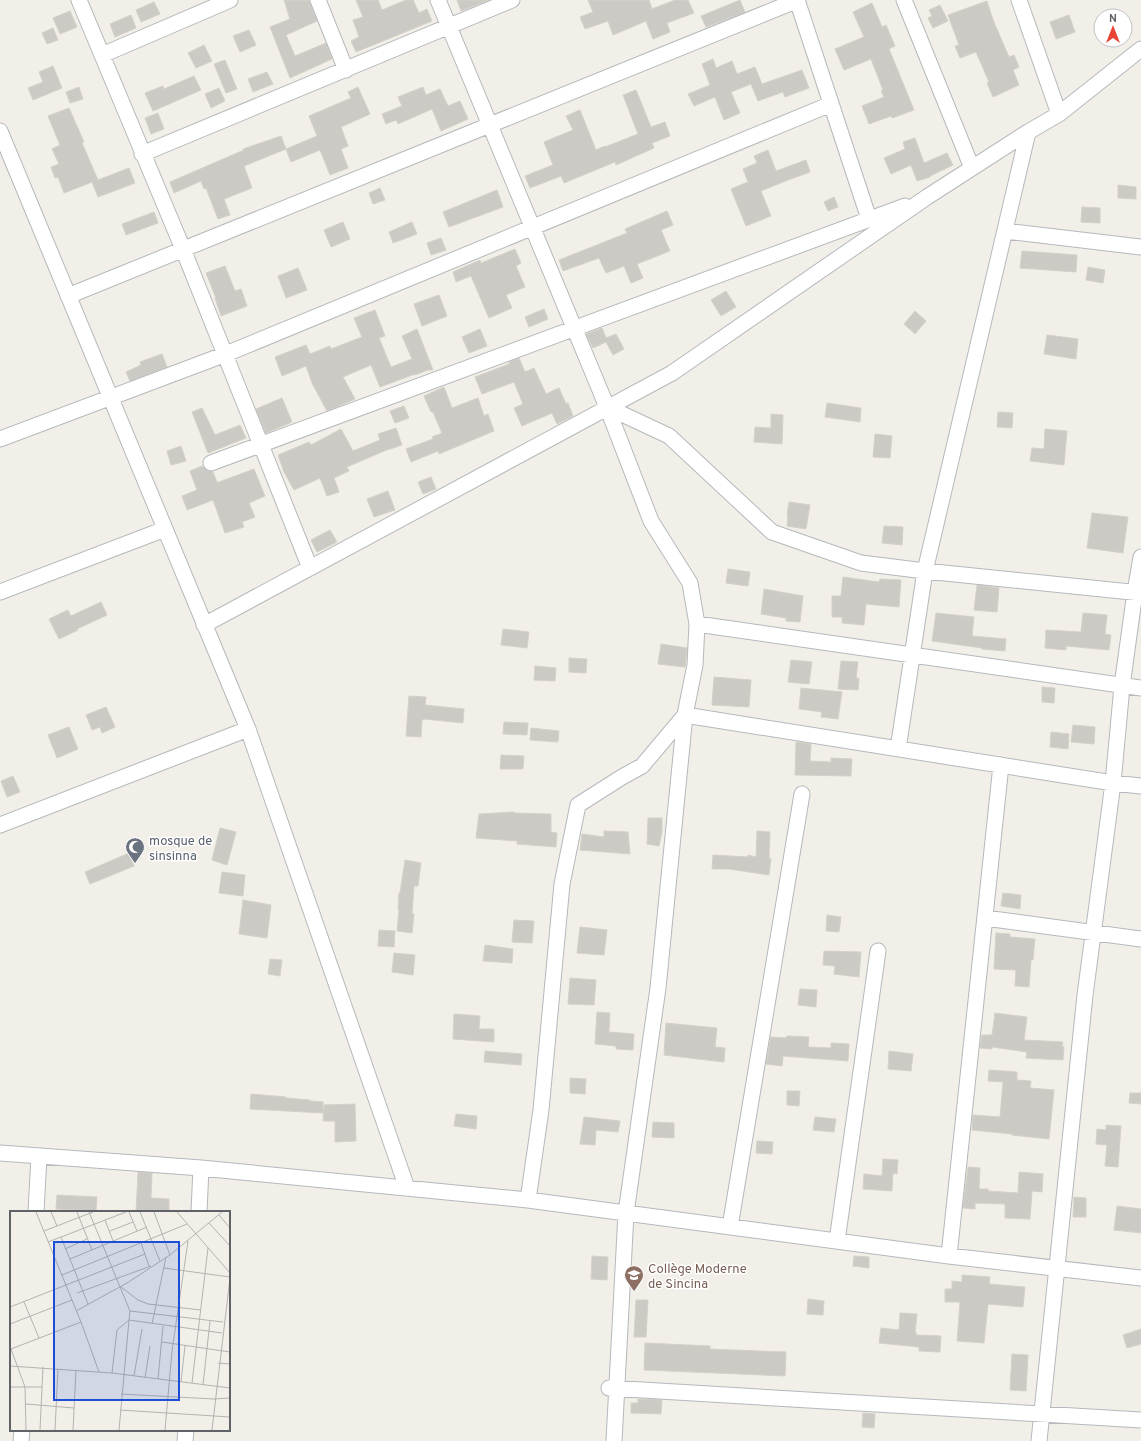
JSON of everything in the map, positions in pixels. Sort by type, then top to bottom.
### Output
[{"type":"street","points":[[79,0],[226,354],[260,444],[310,568]]},
{"type":"street","points":[[102,55],[230,0]]},
{"type":"street","points":[[318,0],[346,70]]},
{"type":"street","points":[[438,0],[607,407],[651,521],[690,583],[697,624],[696,665],[685,715],[658,988],[626,1213],[613,1388],[614,1441]]},
{"type":"street","points":[[142,154],[512,0]]},
{"type":"street","points":[[68,296],[798,0],[869,219]]},
{"type":"street","points":[[904,0],[972,168]]},
{"type":"street","points":[[1019,0],[1059,114]]},
{"type":"street","points":[[204,625],[672,372],[972,168],[1059,114],[1141,49]]},
{"type":"street","points":[[0,439],[226,354],[831,104]]},
{"type":"street","points":[[0,131],[248,729],[407,1188]]},
{"type":"street","points":[[898,749],[925,571],[1028,132]]},
{"type":"street","points":[[211,462],[927,198]]},
{"type":"street","points":[[1004,231],[1141,247]]},
{"type":"street","points":[[607,407],[669,436],[772,532],[861,563],[1138,593]]},
{"type":"street","points":[[0,592],[165,529]]},
{"type":"street","points":[[1039,1441],[1084,1003],[1112,783],[1122,686],[1138,593],[1141,557]]},
{"type":"street","points":[[697,624],[1141,688]]},
{"type":"street","points":[[685,715],[1112,783],[1141,786]]},
{"type":"street","points":[[528,1200],[541,1110],[562,884],[578,805],[642,766],[685,715]]},
{"type":"street","points":[[0,825],[248,729]]},
{"type":"street","points":[[949,1256],[1001,765]]},
{"type":"street","points":[[730,1227],[802,794]]},
{"type":"street","points":[[984,918],[1141,939]]},
{"type":"street","points":[[837,1241],[878,951]]},
{"type":"street","points":[[0,1153],[201,1168],[528,1200],[949,1256],[1141,1278]]},
{"type":"street","points":[[36,1211],[39,1156]]},
{"type":"street","points":[[199,1211],[201,1168]]},
{"type":"street","points":[[613,1388],[1141,1420]]},
{"type":"street","points":[[21,1441],[22,1431]]},
{"type":"street","points":[[185,1441],[186,1431]]},
{"type":"building","points":[[284,0],[309,0],[317,21],[286,35],[295,56],[326,43],[332,59],[290,78],[270,27],[290,19]]},
{"type":"building","points":[[356,0],[378,0],[382,10],[406,0],[413,0],[419,13],[427,9],[432,21],[356,52],[351,41],[359,37],[353,20],[363,17]]},
{"type":"building","points":[[457,0],[489,0],[461,11]]},
{"type":"building","points":[[588,0],[649,0],[652,9],[675,0],[688,0],[694,13],[667,23],[670,32],[653,39],[646,21],[613,35],[608,21],[585,29],[580,17],[593,12]]},
{"type":"building","points":[[740,0],[745,12],[706,27],[701,16]]},
{"type":"building","points":[[987,1],[993,20],[1009,57],[1014,55],[1019,67],[1013,70],[1019,85],[993,97],[987,83],[989,82],[976,52],[960,58],[955,46],[959,45],[948,15]]},
{"type":"building","points":[[154,2],[160,14],[141,22],[136,10]]},
{"type":"building","points":[[872,3],[882,27],[886,25],[895,46],[889,49],[914,110],[869,124],[862,106],[884,97],[881,91],[883,90],[871,59],[844,70],[835,49],[864,37],[853,12]]},
{"type":"building","points":[[940,5],[948,21],[933,28],[928,18],[932,16],[929,10]]},
{"type":"building","points":[[70,11],[77,27],[60,34],[53,18]]},
{"type":"building","points":[[131,15],[136,28],[115,37],[110,24]]},
{"type":"building","points":[[1069,15],[1075,32],[1056,39],[1050,22]]},
{"type":"building","points":[[53,28],[58,40],[47,44],[42,33]]},
{"type":"building","points":[[249,30],[256,45],[240,52],[233,36]]},
{"type":"building","points":[[204,45],[212,61],[196,68],[188,53]]},
{"type":"building","points":[[713,59],[716,68],[732,61],[737,74],[755,67],[762,84],[802,70],[809,88],[785,97],[783,92],[758,101],[751,84],[731,92],[740,113],[724,120],[715,97],[694,106],[688,94],[710,85],[702,64]]},
{"type":"building","points":[[225,60],[237,89],[226,93],[214,64]]},
{"type":"building","points":[[53,66],[62,88],[33,100],[28,88],[43,82],[39,72]]},
{"type":"building","points":[[267,72],[273,84],[253,92],[248,79]]},
{"type":"building","points":[[194,76],[201,90],[153,111],[145,93],[163,86],[164,89]]},
{"type":"building","points":[[79,87],[83,99],[70,103],[66,92]]},
{"type":"building","points":[[358,87],[370,114],[341,127],[348,146],[341,149],[348,168],[330,175],[320,150],[291,162],[286,149],[317,136],[309,116],[351,98],[348,92]]},
{"type":"building","points":[[423,87],[426,95],[440,89],[448,106],[460,101],[468,119],[441,131],[432,109],[398,124],[396,120],[386,124],[382,114],[402,106],[398,97]]},
{"type":"building","points":[[219,88],[225,101],[211,108],[205,94]]},
{"type":"building","points":[[636,90],[651,127],[665,122],[670,136],[652,143],[654,148],[616,165],[615,162],[564,183],[561,176],[530,188],[525,176],[553,165],[544,142],[573,130],[566,116],[580,110],[596,150],[638,134],[623,95]]},
{"type":"building","points":[[69,108],[84,142],[82,143],[98,180],[129,168],[135,183],[98,197],[92,182],[64,193],[58,177],[55,178],[51,167],[59,164],[52,149],[60,145],[48,116]]},
{"type":"building","points":[[158,113],[164,129],[151,134],[145,118]]},
{"type":"building","points":[[281,136],[286,149],[244,166],[252,188],[224,199],[230,215],[218,219],[206,188],[204,189],[201,181],[174,193],[170,182],[244,150],[243,149]]},
{"type":"building","points":[[915,138],[924,163],[947,153],[953,165],[930,177],[917,181],[911,165],[891,174],[884,158],[905,149],[903,142]]},
{"type":"building","points":[[768,150],[776,171],[806,160],[810,172],[761,191],[771,216],[746,226],[731,189],[748,182],[743,169],[757,163],[754,156]]},
{"type":"building","points":[[1118,185],[1136,187],[1136,199],[1118,198]]},
{"type":"building","points":[[380,188],[385,200],[373,204],[369,193]]},
{"type":"building","points":[[497,190],[503,207],[449,227],[443,212]]},
{"type":"building","points":[[834,197],[838,207],[828,211],[824,202]]},
{"type":"building","points":[[1082,207],[1100,208],[1100,223],[1081,222]]},
{"type":"building","points":[[667,211],[673,225],[661,230],[670,251],[637,264],[643,278],[631,283],[624,266],[606,273],[599,258],[563,271],[559,260],[627,233],[625,229]]},
{"type":"building","points":[[154,212],[158,223],[126,235],[122,224]]},
{"type":"building","points":[[343,222],[350,239],[331,247],[324,230]]},
{"type":"building","points":[[412,222],[417,234],[393,243],[389,232]]},
{"type":"building","points":[[441,238],[446,250],[431,255],[427,243]]},
{"type":"building","points":[[515,249],[521,263],[516,266],[525,287],[506,295],[512,308],[489,318],[471,276],[456,282],[453,272],[480,260],[481,263]]},
{"type":"building","points":[[1022,251],[1077,255],[1076,272],[1020,268]]},
{"type":"building","points":[[225,266],[235,291],[241,289],[247,306],[221,316],[216,298],[206,273]]},
{"type":"building","points":[[1088,267],[1105,270],[1103,283],[1086,280]]},
{"type":"building","points":[[298,268],[307,290],[286,298],[278,276]]},
{"type":"building","points":[[726,291],[736,307],[721,316],[711,300]]},
{"type":"building","points":[[439,295],[447,316],[422,326],[414,304]]},
{"type":"building","points":[[544,309],[548,319],[529,327],[525,317]]},
{"type":"building","points":[[375,310],[385,336],[379,338],[391,367],[412,359],[402,336],[417,329],[433,370],[415,374],[380,387],[371,365],[343,377],[355,399],[327,411],[312,383],[306,366],[282,376],[275,357],[306,345],[310,354],[330,346],[331,349],[362,337],[354,318]]},
{"type":"building","points":[[915,311],[926,321],[915,334],[904,324]]},
{"type":"building","points":[[602,328],[606,338],[616,334],[624,349],[613,355],[606,342],[593,348],[586,334]]},
{"type":"building","points":[[480,329],[487,346],[469,353],[462,337]]},
{"type":"building","points":[[1047,335],[1078,339],[1076,359],[1044,354]]},
{"type":"building","points":[[162,354],[167,367],[130,381],[126,372],[141,365],[140,362]]},
{"type":"building","points":[[519,358],[525,372],[534,368],[546,394],[559,388],[566,404],[568,403],[573,416],[557,424],[552,413],[522,426],[514,408],[523,404],[514,382],[482,394],[475,377],[509,364],[509,362]]},
{"type":"building","points":[[444,387],[452,408],[478,398],[484,416],[488,414],[494,431],[439,454],[438,451],[411,462],[406,449],[433,439],[432,437],[442,433],[424,396]]},
{"type":"building","points":[[282,398],[292,422],[266,433],[256,409]]},
{"type":"building","points":[[827,403],[861,408],[860,422],[825,417]]},
{"type":"building","points":[[404,406],[409,418],[395,423],[390,411]]},
{"type":"building","points":[[202,408],[215,435],[240,425],[246,438],[208,453],[192,412]]},
{"type":"building","points":[[998,412],[1013,413],[1012,428],[997,427]]},
{"type":"building","points":[[771,414],[783,415],[782,444],[754,442],[755,427],[771,428]]},
{"type":"building","points":[[396,428],[402,445],[347,467],[349,471],[334,478],[339,492],[327,496],[320,478],[294,490],[284,472],[278,455],[309,442],[311,445],[341,429],[353,451],[380,440],[378,434]]},
{"type":"building","points":[[1045,429],[1067,431],[1064,465],[1030,461],[1032,448],[1044,449]]},
{"type":"building","points":[[875,434],[892,436],[890,458],[873,457]]},
{"type":"building","points":[[181,446],[186,461],[171,465],[167,451]]},
{"type":"building","points":[[202,466],[206,470],[213,472],[217,482],[254,469],[265,496],[249,503],[255,517],[242,522],[244,527],[225,533],[213,500],[187,510],[182,496],[197,490],[190,471]]},
{"type":"building","points":[[431,477],[436,489],[423,494],[418,482]]},
{"type":"building","points":[[388,491],[395,510],[374,517],[367,499]]},
{"type":"building","points":[[789,502],[810,505],[806,529],[787,526]]},
{"type":"building","points":[[1092,513],[1128,517],[1123,553],[1087,548]]},
{"type":"building","points":[[884,526],[903,527],[902,545],[882,543]]},
{"type":"building","points":[[330,530],[337,542],[317,552],[311,540]]},
{"type":"building","points":[[728,569],[750,572],[748,586],[726,583]]},
{"type":"building","points":[[843,577],[879,582],[880,579],[901,580],[899,607],[866,604],[864,625],[842,623],[842,617],[832,617],[832,596],[841,596]]},
{"type":"building","points":[[977,585],[999,588],[997,612],[974,610]]},
{"type":"building","points":[[764,589],[803,596],[800,622],[786,621],[786,618],[761,614]]},
{"type":"building","points":[[101,602],[107,615],[59,639],[49,619],[68,610],[71,616]]},
{"type":"building","points":[[936,613],[974,617],[972,636],[1006,639],[1005,651],[932,641]]},
{"type":"building","points":[[1083,613],[1107,615],[1105,634],[1111,635],[1109,650],[1066,646],[1066,650],[1045,648],[1046,630],[1081,632]]},
{"type":"building","points":[[503,629],[529,632],[527,648],[501,645]]},
{"type":"building","points":[[661,644],[687,648],[685,667],[658,664]]},
{"type":"building","points":[[569,658],[587,659],[586,673],[569,672]]},
{"type":"building","points":[[791,660],[812,662],[809,684],[788,682]]},
{"type":"building","points":[[841,661],[858,662],[856,678],[859,678],[858,690],[838,689]]},
{"type":"building","points":[[535,666],[556,668],[555,681],[534,680]]},
{"type":"building","points":[[714,677],[751,680],[749,707],[712,705]]},
{"type":"building","points":[[1042,687],[1055,688],[1054,703],[1042,702]]},
{"type":"building","points":[[801,688],[842,692],[838,719],[821,717],[822,712],[799,709]]},
{"type":"building","points":[[409,696],[426,697],[425,705],[464,709],[463,723],[424,719],[422,720],[421,737],[406,736]]},
{"type":"building","points":[[106,707],[115,727],[102,733],[100,727],[92,730],[86,715]]},
{"type":"building","points":[[504,722],[528,723],[527,735],[503,734]]},
{"type":"building","points":[[1073,725],[1095,727],[1094,744],[1071,742]]},
{"type":"building","points":[[69,727],[78,749],[57,758],[48,735]]},
{"type":"building","points":[[531,728],[559,731],[558,742],[530,740]]},
{"type":"building","points":[[1051,732],[1069,734],[1068,749],[1050,747]]},
{"type":"building","points":[[796,742],[811,744],[810,761],[831,762],[831,758],[852,759],[851,776],[795,775]]},
{"type":"building","points":[[501,755],[524,756],[523,769],[500,769]]},
{"type":"building","points":[[13,776],[20,792],[7,797],[1,781]]},
{"type":"building","points":[[514,812],[551,814],[551,832],[557,833],[556,847],[517,844],[517,841],[476,838],[479,814]]},
{"type":"building","points":[[648,818],[662,818],[662,832],[659,846],[647,844]]},
{"type":"building","points":[[220,828],[236,832],[227,865],[212,860]]},
{"type":"building","points":[[604,831],[628,832],[630,854],[580,850],[582,834],[604,837]]},
{"type":"building","points":[[757,831],[770,832],[769,858],[771,859],[769,875],[729,869],[712,869],[713,855],[748,857],[748,855],[756,857]]},
{"type":"building","points":[[129,853],[134,866],[90,884],[85,872]]},
{"type":"building","points":[[405,860],[421,863],[418,886],[414,886],[412,933],[397,931],[399,893]]},
{"type":"building","points":[[222,872],[245,875],[243,896],[219,893]]},
{"type":"building","points":[[1003,893],[1021,895],[1020,909],[1001,906]]},
{"type":"building","points":[[243,900],[271,905],[267,938],[239,934]]},
{"type":"building","points":[[827,915],[841,917],[839,932],[826,931]]},
{"type":"building","points":[[514,920],[534,921],[532,943],[512,942]]},
{"type":"building","points":[[580,927],[607,930],[604,955],[577,953]]},
{"type":"building","points":[[379,930],[395,931],[394,947],[378,946]]},
{"type":"building","points":[[996,933],[1010,934],[1010,937],[1035,939],[1033,960],[1031,960],[1029,987],[1015,986],[1016,970],[994,969]]},
{"type":"building","points":[[485,945],[513,949],[512,963],[483,961]]},
{"type":"building","points":[[824,951],[861,952],[859,977],[834,974],[835,966],[823,965]]},
{"type":"building","points":[[394,953],[415,955],[413,975],[392,972]]},
{"type":"building","points":[[270,959],[282,960],[280,976],[268,974]]},
{"type":"building","points":[[570,978],[596,980],[594,1005],[568,1004]]},
{"type":"building","points":[[800,989],[817,990],[816,1007],[798,1005]]},
{"type":"building","points":[[597,1012],[610,1013],[609,1032],[634,1034],[633,1050],[616,1049],[616,1046],[595,1044]]},
{"type":"building","points":[[995,1013],[1027,1017],[1024,1040],[1063,1042],[1063,1060],[1026,1058],[1027,1052],[992,1047],[992,1049],[980,1048],[982,1035],[992,1035]]},
{"type":"building","points":[[454,1014],[480,1016],[479,1029],[494,1029],[494,1042],[453,1039]]},
{"type":"building","points":[[666,1023],[717,1028],[715,1047],[725,1048],[724,1062],[664,1055]]},
{"type":"building","points":[[787,1036],[809,1037],[808,1047],[831,1048],[831,1043],[849,1044],[848,1061],[783,1056],[782,1066],[766,1064],[771,1037],[786,1038]]},
{"type":"building","points":[[485,1051],[522,1054],[521,1065],[484,1062]]},
{"type":"building","points":[[889,1051],[913,1054],[911,1071],[888,1069]]},
{"type":"building","points":[[989,1070],[1017,1072],[1017,1080],[1031,1081],[1030,1088],[1054,1090],[1049,1139],[972,1130],[973,1115],[1000,1117],[1003,1082],[988,1081]]},
{"type":"building","points":[[570,1078],[586,1079],[585,1094],[570,1093]]},
{"type":"building","points":[[787,1091],[800,1091],[799,1106],[787,1105]]},
{"type":"building","points":[[1130,1093],[1141,1093],[1141,1104],[1129,1103]]},
{"type":"building","points":[[251,1094],[323,1102],[323,1113],[250,1109]]},
{"type":"building","points":[[355,1104],[356,1141],[335,1142],[335,1121],[323,1121],[324,1105]]},
{"type":"building","points":[[456,1114],[477,1116],[476,1129],[454,1126]]},
{"type":"building","points":[[584,1117],[620,1121],[618,1132],[596,1130],[595,1145],[580,1144]]},
{"type":"building","points":[[815,1117],[836,1119],[834,1132],[813,1130]]},
{"type":"building","points":[[653,1122],[674,1123],[674,1138],[652,1137]]},
{"type":"building","points":[[1106,1125],[1121,1126],[1118,1167],[1105,1166],[1107,1145],[1096,1144],[1097,1129],[1106,1130]]},
{"type":"building","points":[[757,1141],[773,1142],[772,1154],[756,1153]]},
{"type":"building","points":[[883,1159],[898,1160],[897,1174],[893,1173],[892,1191],[863,1189],[864,1174],[882,1176]]},
{"type":"building","points":[[968,1167],[980,1168],[979,1189],[988,1189],[988,1191],[1018,1193],[1019,1172],[1043,1174],[1042,1192],[1032,1191],[1030,1219],[1005,1218],[1005,1204],[975,1203],[975,1209],[963,1208]]},
{"type":"building","points":[[138,1172],[152,1173],[151,1198],[169,1199],[169,1211],[136,1211]]},
{"type":"building","points":[[57,1195],[97,1197],[96,1211],[56,1209]]},
{"type":"building","points":[[1074,1197],[1086,1198],[1086,1217],[1073,1217]]},
{"type":"building","points":[[1117,1206],[1141,1209],[1141,1233],[1114,1230]]},
{"type":"building","points":[[592,1256],[608,1257],[607,1280],[591,1279]]},
{"type":"building","points":[[854,1256],[869,1257],[869,1268],[853,1266]]},
{"type":"building","points":[[962,1275],[990,1277],[989,1284],[1025,1287],[1023,1307],[988,1304],[984,1343],[957,1341],[960,1302],[945,1302],[945,1289],[952,1289],[952,1281],[962,1282]]},
{"type":"building","points":[[808,1299],[824,1301],[823,1315],[807,1314]]},
{"type":"building","points":[[636,1300],[648,1300],[646,1337],[634,1337]]},
{"type":"building","points":[[900,1313],[917,1314],[916,1335],[941,1336],[940,1352],[919,1351],[919,1347],[879,1343],[881,1328],[899,1330]]},
{"type":"building","points":[[1141,1329],[1141,1344],[1127,1348],[1123,1335]]},
{"type":"building","points":[[645,1343],[710,1346],[710,1349],[786,1352],[785,1376],[644,1370]]},
{"type":"building","points":[[1012,1354],[1028,1355],[1026,1391],[1010,1390]]},
{"type":"building","points":[[638,1399],[662,1400],[661,1414],[631,1413],[631,1403],[638,1403]]},
{"type":"building","points":[[863,1413],[875,1414],[874,1428],[862,1427]]},
{"type":"place","name":"mosque de sinsinna","points":[[135,864]]},
{"type":"place","name":"Collège Moderne de Sincina","points":[[634,1292]]}]
